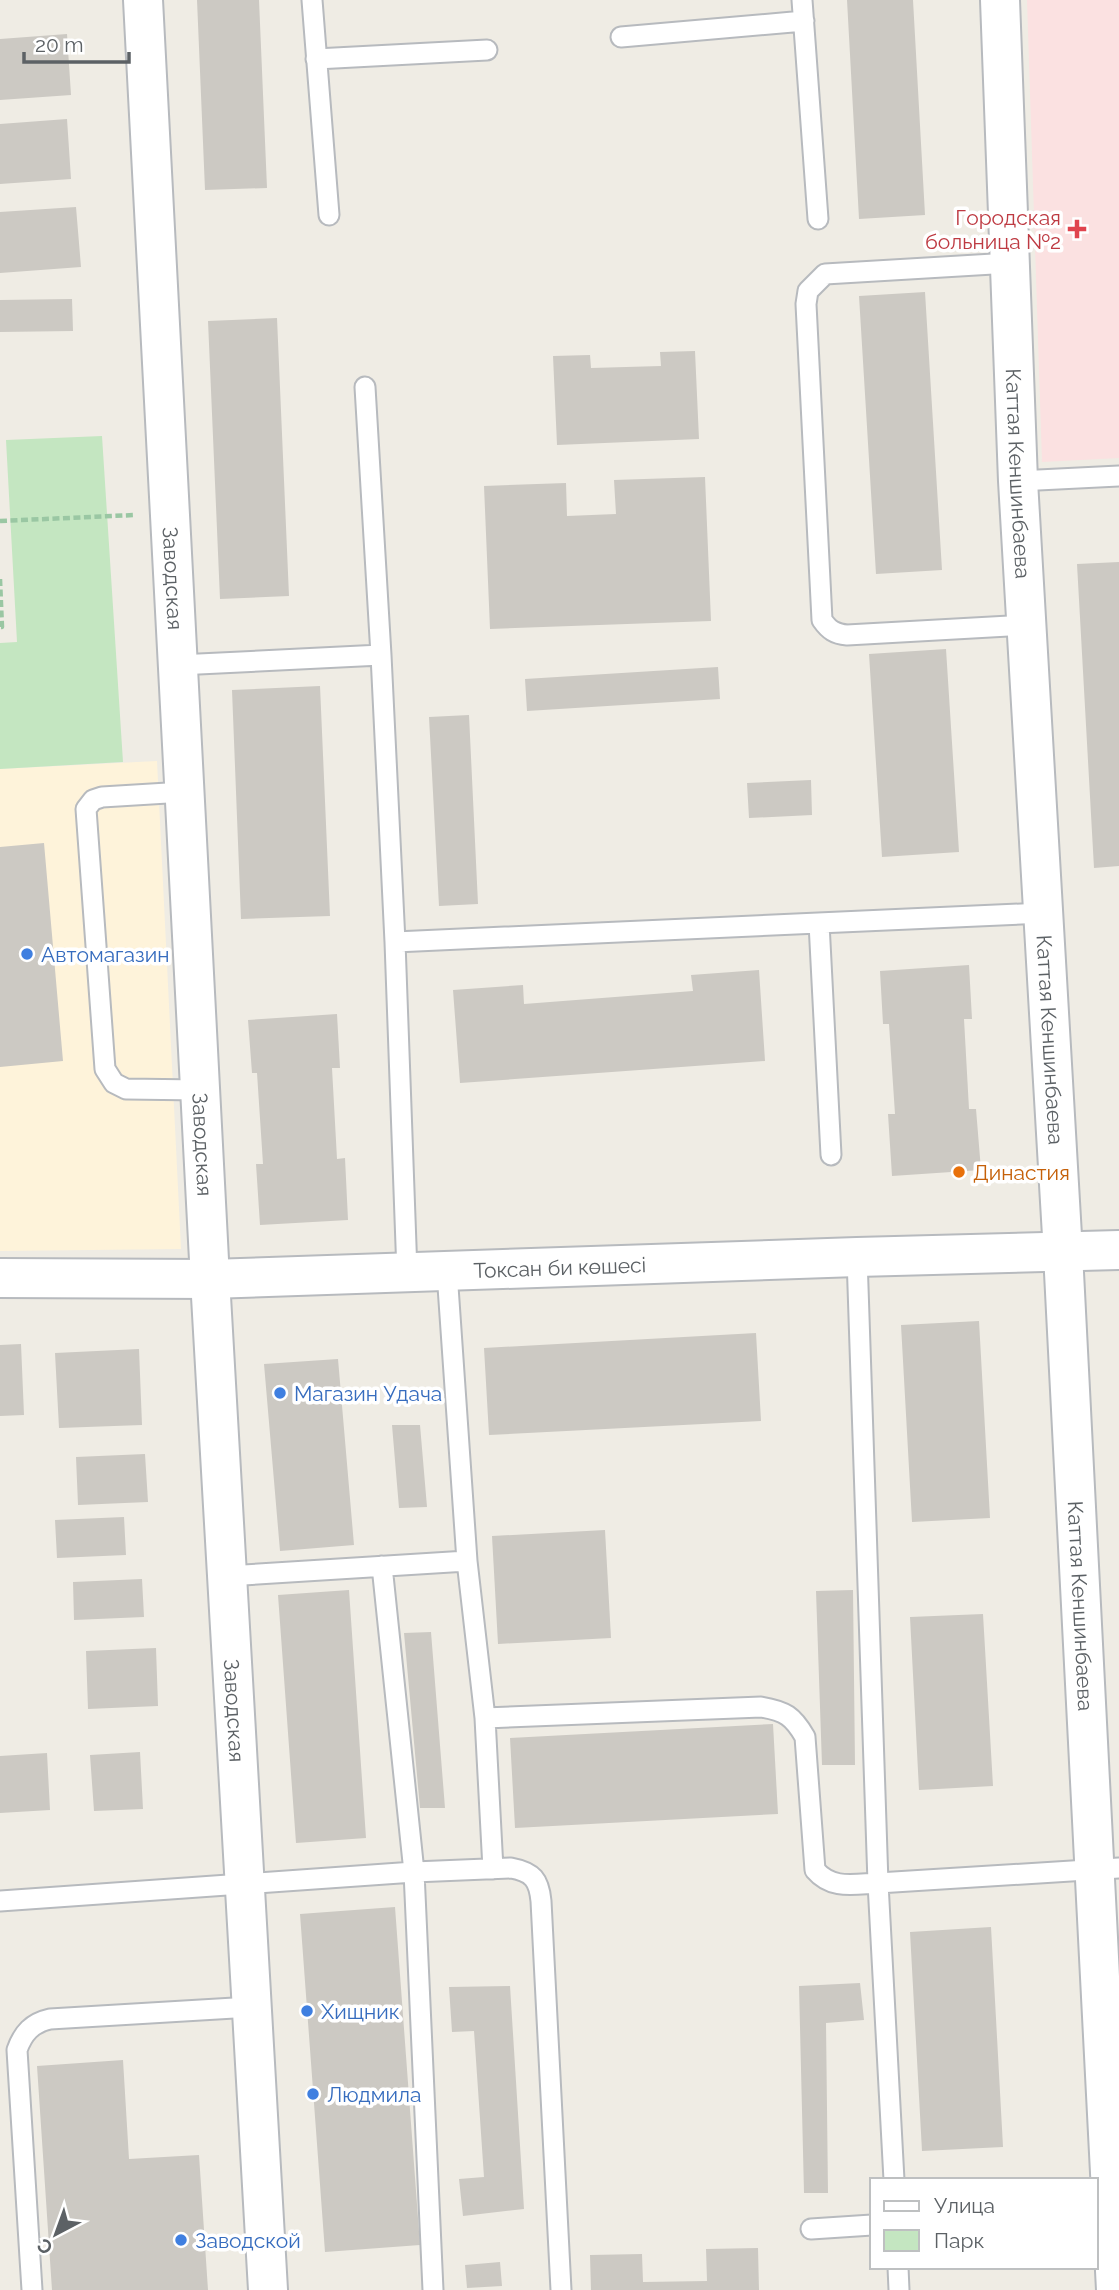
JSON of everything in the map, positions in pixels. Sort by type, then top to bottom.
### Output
[{"type":"street","name":"Заводская","points":[[143,0],[210,1279],[268,2290]]},
{"type":"street","name":"Каттая Кеншинбаева","points":[[1000,0],[1026,625],[1063,1253],[1107,1869],[1104,2212],[1117,2283]]},
{"type":"street","name":"Токсан би көшесі","points":[[0,1278],[210,1279],[1119,1251]]},
{"type":"lane","points":[[312,0],[329,215]]},
{"type":"lane","points":[[802,0],[818,219]]},
{"type":"lane","points":[[621,37],[804,21]]},
{"type":"lane","points":[[316,59],[487,50]]},
{"type":"lane","points":[[1010,263],[825,274],[808,291],[806,304],[810,402],[820,610],[828,629],[847,635],[1026,625]]},
{"type":"lane","points":[[365,387],[395,942],[407,1273]]},
{"type":"lane","points":[[1018,481],[1119,476]]},
{"type":"lane","points":[[178,665],[381,655]]},
{"type":"lane","points":[[184,792],[102,797],[93,800],[86,809],[105,1069],[114,1083],[126,1089],[200,1090]]},
{"type":"lane","points":[[395,942],[1043,913]]},
{"type":"lane","points":[[820,923],[831,1155]]},
{"type":"lane","points":[[857,1257],[878,1883],[894,2178]]},
{"type":"lane","points":[[447,1272],[467,1561],[485,1718],[493,1869]]},
{"type":"lane","points":[[227,1576],[467,1561]]},
{"type":"lane","points":[[382,1566],[414,1872],[433,2290]]},
{"type":"lane","points":[[485,1718],[761,1707],[778,1710],[796,1721],[805,1737],[815,1870],[823,1880],[834,1885],[1107,1869]]},
{"type":"lane","points":[[0,1901],[414,1872],[524,1870],[532,1876],[539,1888],[561,2290]]},
{"type":"lane","points":[[32,2290],[18,2050],[22,2038],[38,2022],[50,2019],[251,2007]]},
{"type":"lane","points":[[811,2229],[870,2225]]},
{"type":"lane","points":[[898,2269],[899,2290]]},
{"type":"path","points":[[0,521],[170,513]]},
{"type":"path","points":[[0,579],[0,627]]},
{"type":"shaded area","name":"Городская больница №2","points":[[1027,0],[1119,0],[1119,458],[1042,462]]},
{"type":"shaded area","points":[[157,761],[181,1249],[0,1251],[0,769]]},
{"type":"green space","points":[[102,436],[123,762],[0,769],[0,643],[17,642],[6,440]]},
{"type":"building","points":[[197,0],[259,0],[267,188],[205,190]]},
{"type":"building","points":[[847,0],[913,0],[925,215],[859,219]]},
{"type":"building","points":[[67,34],[71,95],[0,100],[0,39]]},
{"type":"building","points":[[67,119],[71,179],[0,184],[0,124]]},
{"type":"building","points":[[76,207],[81,267],[0,273],[0,212]]},
{"type":"building","points":[[925,292],[942,570],[876,574],[859,296]]},
{"type":"building","points":[[72,299],[73,331],[0,332],[0,300]]},
{"type":"building","points":[[277,318],[289,596],[220,599],[208,321]]},
{"type":"building","points":[[695,351],[699,439],[557,445],[553,356],[590,355],[591,368],[661,366],[660,352]]},
{"type":"building","points":[[705,477],[711,621],[490,629],[484,486],[566,483],[567,516],[616,514],[614,480]]},
{"type":"building","points":[[1119,562],[1119,866],[1094,868],[1077,564]]},
{"type":"building","points":[[946,649],[959,852],[882,857],[869,654]]},
{"type":"building","points":[[718,667],[720,699],[527,711],[525,679]]},
{"type":"building","points":[[320,686],[330,916],[241,919],[232,690]]},
{"type":"building","points":[[469,715],[478,904],[439,906],[429,717]]},
{"type":"building","points":[[811,780],[812,815],[749,818],[747,783]]},
{"type":"building","name":"Автомагазин","points":[[44,843],[63,1061],[0,1067],[0,847]]},
{"type":"building","points":[[969,965],[972,1019],[964,1019],[969,1109],[976,1109],[981,1170],[892,1176],[888,1114],[895,1114],[889,1024],[883,1024],[880,971]]},
{"type":"building","points":[[759,970],[765,1061],[460,1083],[453,990],[523,985],[524,1004],[693,991],[691,975]]},
{"type":"building","points":[[337,1014],[340,1068],[332,1068],[337,1159],[345,1158],[348,1220],[260,1225],[256,1164],[263,1164],[257,1073],[252,1073],[248,1020]]},
{"type":"building","points":[[979,1321],[990,1518],[912,1522],[901,1325]]},
{"type":"building","points":[[756,1333],[761,1421],[489,1435],[484,1348]]},
{"type":"building","points":[[21,1344],[24,1415],[0,1416],[0,1345]]},
{"type":"building","points":[[139,1349],[142,1425],[59,1428],[55,1353]]},
{"type":"building","points":[[338,1359],[354,1545],[280,1551],[264,1364]]},
{"type":"building","points":[[392,1425],[420,1425],[427,1507],[399,1508]]},
{"type":"building","points":[[145,1454],[148,1502],[78,1505],[76,1457]]},
{"type":"building","points":[[124,1517],[126,1555],[57,1558],[55,1520]]},
{"type":"building","points":[[605,1530],[611,1638],[498,1644],[492,1536]]},
{"type":"building","points":[[142,1579],[144,1617],[74,1620],[73,1582]]},
{"type":"building","points":[[349,1590],[366,1838],[296,1843],[278,1595]]},
{"type":"building","points":[[853,1590],[855,1765],[822,1765],[816,1591]]},
{"type":"building","points":[[983,1614],[993,1786],[919,1790],[910,1617]]},
{"type":"building","points":[[431,1632],[445,1808],[420,1808],[404,1633]]},
{"type":"building","points":[[156,1648],[158,1706],[88,1709],[86,1651]]},
{"type":"building","points":[[773,1724],[778,1814],[515,1828],[510,1738]]},
{"type":"building","points":[[140,1752],[143,1809],[94,1811],[90,1755]]},
{"type":"building","points":[[47,1753],[50,1810],[0,1813],[0,1756]]},
{"type":"building","points":[[395,1907],[420,2245],[325,2252],[300,1914]]},
{"type":"building","points":[[991,1927],[1003,2147],[922,2151],[910,1932]]},
{"type":"building","points":[[860,1983],[864,2020],[826,2023],[828,2193],[804,2193],[799,1986]]},
{"type":"building","points":[[510,1986],[524,2209],[463,2216],[459,2179],[484,2177],[474,2031],[452,2032],[449,1987]]},
{"type":"building","points":[[123,2060],[129,2159],[199,2155],[208,2290],[52,2290],[37,2066]]},
{"type":"building","points":[[758,2248],[759,2290],[591,2290],[590,2255],[642,2254],[643,2282],[707,2281],[706,2249]]},
{"type":"building","points":[[500,2262],[502,2286],[467,2288],[465,2265]]},
{"type":"place","name":"Городская больница №2","points":[[1077,229]]},
{"type":"place","name":"Автомагазин","points":[[27,954]]},
{"type":"place","name":"Династия","points":[[959,1172]]},
{"type":"place","name":"Магазин Удача","points":[[280,1393]]},
{"type":"place","name":"Хищник","points":[[307,2011]]},
{"type":"place","name":"Людмила","points":[[313,2094]]},
{"type":"place","name":"Заводской","points":[[181,2240]]}]
